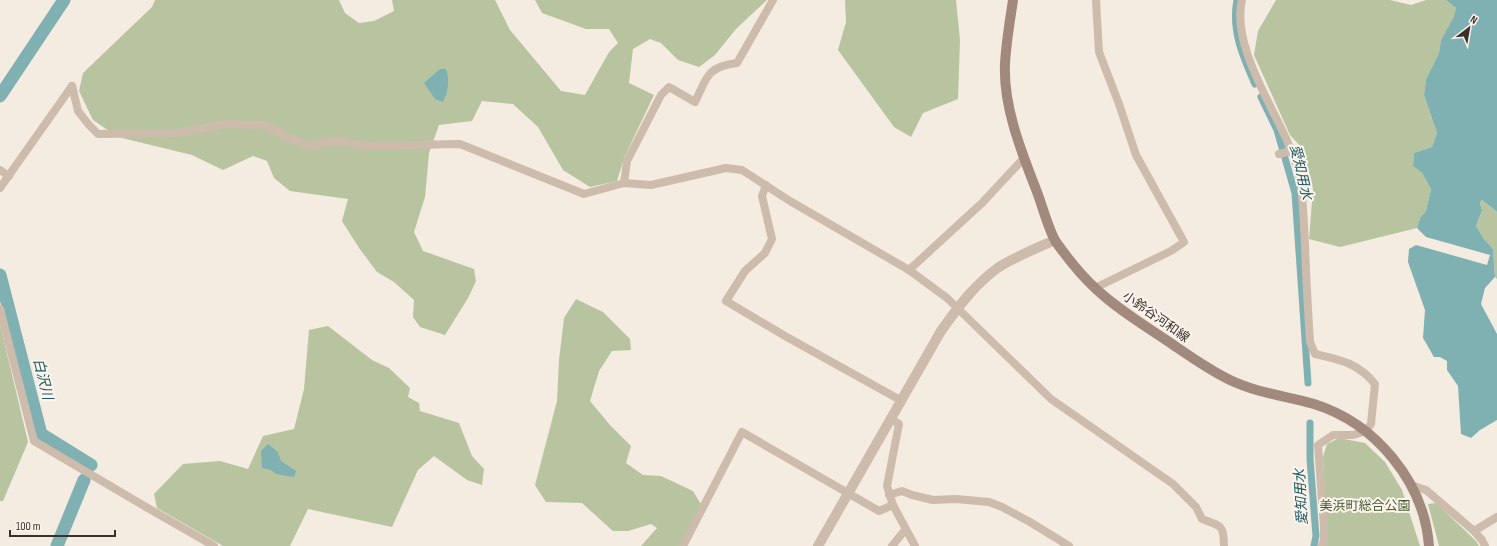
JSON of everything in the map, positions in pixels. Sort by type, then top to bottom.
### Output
[{"type":"main road","name":"小鈴谷河和線","points":[[1013,0],[1005,65],[1011,116],[1024,158],[1055,240],[1095,288],[1154,332],[1221,376],[1261,392],[1320,407],[1340,415],[1366,431],[1387,451],[1410,485],[1420,504],[1428,533],[1429,546]]},
{"type":"street","points":[[624,183],[627,161],[661,95],[669,87],[695,102],[710,72],[725,65],[736,63],[773,0]]},
{"type":"street","points":[[1095,288],[1171,251],[1184,242],[1136,155],[1119,104],[1098,52],[1096,0]]},
{"type":"street","points":[[1242,0],[1240,9],[1240,29],[1247,54],[1290,151],[1302,190],[1310,342],[1315,354],[1343,360],[1368,375],[1376,384],[1371,424],[1366,431],[1353,435],[1333,435],[1318,445],[1324,527],[1324,540],[1322,546]]},
{"type":"street","points":[[0,188],[72,86],[78,111],[98,134],[177,134],[225,124],[265,125],[308,146],[337,141],[364,146],[460,144],[584,194],[624,183],[651,185],[726,168],[742,170],[790,201],[909,270],[947,298],[1051,399],[1173,484],[1196,507],[1202,519],[1220,526],[1224,533],[1224,546]]},
{"type":"street","points":[[1279,154],[1290,151]]},
{"type":"street","points":[[909,270],[982,203],[1024,158]]},
{"type":"street","points":[[0,170],[9,176]]},
{"type":"street","points":[[766,185],[762,196],[772,239],[765,253],[745,271],[726,301],[785,336],[902,401]]},
{"type":"street","points":[[818,546],[941,331],[957,308],[978,284],[1000,267],[1055,240]]},
{"type":"street","points":[[0,309],[34,440],[214,546]]},
{"type":"street","points":[[891,419],[898,424],[888,472],[887,486],[892,505],[915,546]]},
{"type":"street","points":[[683,546],[742,432],[879,511],[892,505]]},
{"type":"street","points":[[1410,485],[1426,490],[1474,531],[1485,546]]},
{"type":"street","points":[[889,495],[902,492],[933,500],[962,499],[989,502],[1002,507],[1030,522],[1069,546]]},
{"type":"street","points":[[1474,531],[1497,517]]},
{"type":"street","points":[[892,546],[905,530]]},
{"type":"green space","points":[[155,0],[339,0],[345,13],[359,23],[374,21],[394,11],[392,0],[495,0],[510,30],[561,91],[585,95],[609,52],[618,43],[609,29],[586,29],[542,13],[535,0],[767,0],[736,29],[715,55],[699,67],[678,60],[661,43],[650,39],[633,49],[629,83],[654,95],[624,158],[617,181],[590,187],[563,170],[538,127],[513,104],[482,101],[472,121],[439,125],[429,153],[425,197],[414,232],[423,251],[474,269],[476,281],[468,298],[445,335],[420,327],[413,317],[414,300],[394,282],[377,272],[359,248],[342,221],[348,199],[290,191],[274,178],[267,161],[253,156],[223,170],[192,155],[118,137],[93,120],[79,91],[83,73],[152,7]]},
{"type":"green space","points":[[845,0],[956,0],[960,40],[958,99],[923,113],[911,137],[894,127],[838,50],[846,22]]},
{"type":"green space","points":[[1276,0],[1390,0],[1411,5],[1426,0],[1446,0],[1456,8],[1455,17],[1441,40],[1439,53],[1426,79],[1424,95],[1437,133],[1432,147],[1414,153],[1413,166],[1422,173],[1431,189],[1426,211],[1420,218],[1417,228],[1340,247],[1309,239],[1313,189],[1302,148],[1290,135],[1254,55],[1258,31]]},
{"type":"green space","points":[[1483,200],[1497,212],[1497,279],[1495,277],[1493,249],[1484,239],[1476,226],[1482,212],[1480,203]]},
{"type":"green space","points":[[576,299],[603,312],[630,339],[631,350],[612,351],[599,371],[590,401],[610,425],[631,446],[626,463],[643,475],[661,476],[693,491],[702,506],[680,546],[641,546],[657,528],[651,524],[628,531],[613,531],[582,503],[546,502],[535,485],[557,401],[559,360],[564,318]]},
{"type":"green space","points":[[0,324],[28,442],[3,501],[0,501]]},
{"type":"green space","points":[[328,326],[372,360],[389,368],[410,388],[408,397],[419,403],[420,411],[459,423],[472,456],[484,469],[482,485],[467,480],[434,456],[418,470],[392,527],[308,509],[290,546],[223,546],[157,508],[154,494],[183,464],[220,461],[248,469],[263,436],[294,429],[304,389],[309,330]]},
{"type":"green space","name":"美浜町総合公園","points":[[1339,438],[1365,443],[1385,462],[1402,490],[1420,546],[1326,546],[1323,457],[1327,444]]},
{"type":"green space","points":[[1436,503],[1476,541],[1479,546],[1439,546],[1428,504]]},
{"type":"water","points":[[1446,0],[1497,0],[1497,212],[1482,200],[1480,203],[1482,211],[1476,226],[1484,239],[1493,249],[1495,277],[1485,288],[1481,304],[1497,334],[1497,420],[1480,430],[1471,438],[1461,434],[1458,386],[1447,370],[1447,361],[1440,357],[1434,357],[1423,338],[1425,310],[1408,262],[1409,249],[1416,245],[1487,265],[1490,255],[1426,237],[1417,228],[1420,218],[1426,211],[1431,189],[1422,173],[1413,166],[1414,153],[1432,147],[1437,133],[1424,95],[1426,79],[1439,53],[1441,40],[1454,17],[1456,8]]},
{"type":"water","points":[[440,69],[446,69],[448,77],[447,90],[443,102],[435,99],[424,83]]},
{"type":"water","points":[[268,444],[278,452],[281,461],[296,471],[294,477],[276,474],[271,470],[262,468],[261,451]]},
{"type":"waterway","points":[[0,96],[64,0]]},
{"type":"waterway","name":"愛知用水","points":[[1237,0],[1236,22],[1239,43],[1255,84]]},
{"type":"waterway","name":"愛知用水","points":[[1261,97],[1277,130],[1295,193],[1308,383]]},
{"type":"waterway","name":"白沢川","points":[[0,275],[41,434],[91,465]]},
{"type":"waterway","name":"愛知用水","points":[[1310,423],[1310,459],[1316,536],[1314,546]]},
{"type":"waterway","name":"白沢川","points":[[57,546],[84,480]]}]
